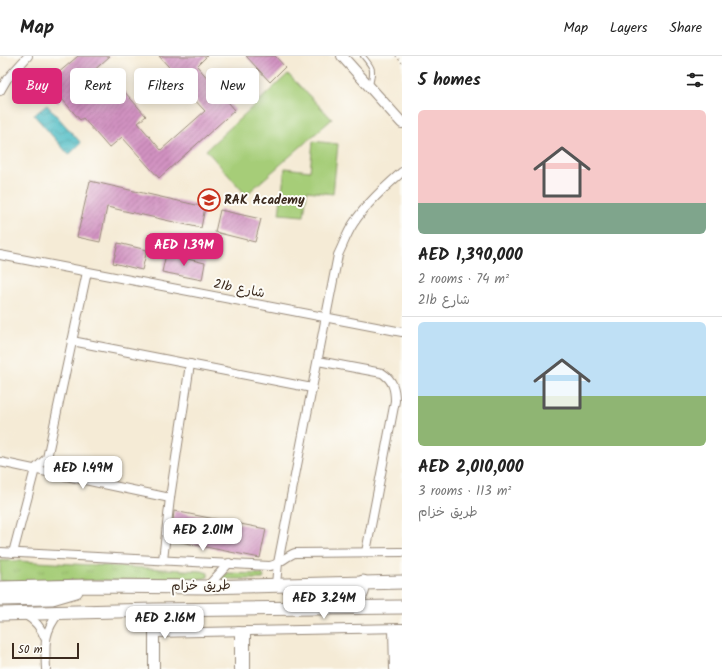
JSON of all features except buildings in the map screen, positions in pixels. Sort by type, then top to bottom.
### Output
[{"type":"main road","points":[[289,609],[302,601],[307,600],[356,598],[360,596],[363,591],[363,582]]},
{"type":"main road","name":"طريق خزام","points":[[0,588],[91,586],[207,587],[276,584],[402,582]]},
{"type":"main road","points":[[0,599],[52,598],[91,586]]},
{"type":"main road","name":"طريق خزام","points":[[0,614],[154,610],[402,607]]},
{"type":"street","points":[[0,91],[7,79],[28,56]]},
{"type":"street","points":[[342,56],[402,123]]},
{"type":"street","points":[[276,584],[278,563],[338,255],[353,224],[382,190],[402,172]]},
{"type":"street","name":"21b شارع","points":[[0,255],[402,332]]},
{"type":"street","points":[[13,553],[35,469],[48,458],[87,272]]},
{"type":"street","points":[[72,341],[312,388]]},
{"type":"street","points":[[318,362],[382,373],[388,377],[393,385],[395,401],[366,552]]},
{"type":"street","points":[[163,560],[170,498],[190,364]]},
{"type":"street","points":[[0,462],[170,498]]},
{"type":"street","points":[[0,552],[270,566],[295,553],[402,552]]},
{"type":"street","points":[[207,587],[229,563]]},
{"type":"street","points":[[154,610],[154,669]]},
{"type":"street","points":[[45,638],[50,625],[59,613]]},
{"type":"street","points":[[22,614],[30,617],[42,630],[45,638],[46,669]]},
{"type":"street","points":[[154,633],[399,628]]},
{"type":"street","points":[[394,669],[399,628]]},
{"type":"street","points":[[399,628],[401,669]]},
{"type":"street","points":[[239,669],[242,631]]},
{"type":"street","points":[[242,631],[246,669]]},
{"type":"lane","points":[[363,56],[373,71],[369,87]]},
{"type":"path","points":[[396,56],[402,63]]},
{"type":"green space","points":[[288,74],[332,119],[246,195],[206,150],[256,104],[259,104],[259,101]]},
{"type":"green space","points":[[313,141],[338,144],[333,194],[307,191],[304,216],[279,214],[285,168],[310,171]]},
{"type":"green space","points":[[0,560],[202,571],[208,573],[208,577],[202,579],[0,582]]},
{"type":"green space","points":[[226,573],[262,574],[264,577],[263,579],[219,579]]},
{"type":"water","points":[[47,105],[81,143],[69,155],[34,115]]},
{"type":"place","name":"RAK Academy","points":[[209,200]]}]
